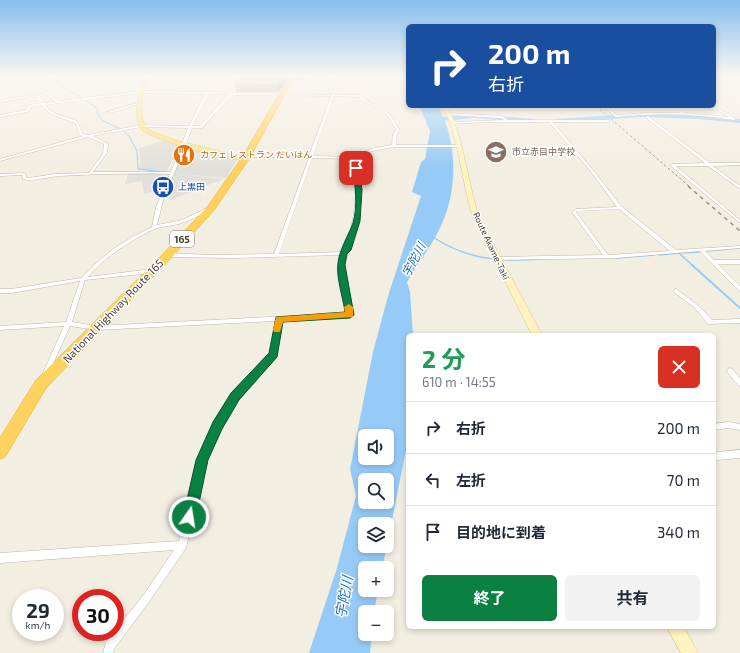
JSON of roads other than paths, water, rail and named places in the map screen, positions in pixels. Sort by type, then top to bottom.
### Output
[{"type":"highway","name":"National Highway Route 165","points":[[0,452],[42,384],[168,255],[211,208],[246,157],[275,106]]},
{"type":"main road","points":[[141,106],[141,126],[152,134],[246,157]]},
{"type":"main road","name":"Route Akame-Taki","points":[[445,108],[450,119],[473,208],[497,260],[536,333]]},
{"type":"main road","points":[[676,629],[690,653]]},
{"type":"street","points":[[0,116],[28,110],[30,106]]},
{"type":"street","points":[[45,106],[50,112],[76,122],[80,133],[86,137],[92,137],[103,142],[106,148],[105,153],[90,174]]},
{"type":"street","points":[[109,112],[127,106]]},
{"type":"street","points":[[154,227],[157,209],[200,106]]},
{"type":"street","points":[[0,160],[86,137],[123,131],[141,126],[201,127],[220,106]]},
{"type":"street","points":[[276,254],[329,106]]},
{"type":"street","points":[[375,106],[391,118],[398,130],[395,134],[394,146]]},
{"type":"street","points":[[606,108],[616,116],[644,113],[734,119],[715,108]]},
{"type":"street","points":[[675,108],[688,116]]},
{"type":"street","points":[[450,119],[551,122],[589,119],[688,116],[740,122]]},
{"type":"street","points":[[647,117],[740,188]]},
{"type":"street","points":[[450,119],[506,120]]},
{"type":"street","points":[[589,119],[608,121]]},
{"type":"street","points":[[551,122],[592,171],[620,208],[675,252]]},
{"type":"street","points":[[246,157],[354,158],[371,150],[394,146],[457,146]]},
{"type":"street","points":[[0,328],[68,324],[96,328],[350,315],[341,265],[343,253],[347,250],[357,221],[359,207],[358,177],[354,158]]},
{"type":"street","points":[[740,164],[672,165],[740,222]]},
{"type":"street","points":[[0,175],[24,174],[24,178],[28,179],[67,174],[140,171],[171,173]]},
{"type":"street","points":[[42,384],[68,324],[83,279],[87,273],[98,263],[154,227],[163,227],[181,222],[211,208]]},
{"type":"street","points":[[606,256],[574,212],[576,210],[620,208]]},
{"type":"street","points":[[497,260],[606,256],[740,246]]},
{"type":"street","points":[[701,250],[740,289]]},
{"type":"street","points":[[168,255],[221,257],[343,253]]},
{"type":"street","points":[[714,262],[740,262]]},
{"type":"street","points":[[0,291],[11,291],[83,279],[152,271]]},
{"type":"street","points":[[676,291],[697,307],[710,322],[740,321]]},
{"type":"street","points":[[108,653],[110,646],[148,596],[183,545],[202,460],[217,426],[235,396],[273,354],[279,319]]},
{"type":"street","points":[[730,371],[740,383]]},
{"type":"street","points":[[716,427],[728,425],[739,429]]},
{"type":"street","points":[[718,456],[740,454]]},
{"type":"street","points":[[0,558],[183,545]]},
{"type":"water","name":"宇陀川","points":[[420,108],[439,108],[450,136],[453,153],[452,185],[445,217],[431,245],[407,282],[410,292],[413,333],[406,333],[406,450],[393,517],[358,517],[358,553],[385,553],[384,561],[358,561],[358,597],[377,597],[375,605],[358,605],[358,641],[371,641],[370,653],[309,653],[337,568],[356,496],[350,469],[373,352],[388,296],[421,196],[412,192],[421,162],[425,159],[430,131]]},
{"type":"waterway","points":[[95,106],[97,108],[98,114],[103,121],[121,129],[129,136],[137,151],[138,169],[165,172]]},
{"type":"waterway","points":[[556,121],[642,115],[699,117],[740,121]]},
{"type":"waterway","points":[[431,120],[474,116],[534,121]]},
{"type":"waterway","points":[[433,237],[459,251],[485,258],[512,260],[541,259]]},
{"type":"waterway","points":[[707,251],[740,248]]},
{"type":"waterway","points":[[679,253],[699,252]]},
{"type":"waterway","points":[[659,255],[679,253]]},
{"type":"waterway","points":[[679,253],[693,266]]},
{"type":"waterway","points":[[616,258],[654,255]]},
{"type":"waterway","points":[[692,265],[740,308]]},
{"type":"railway","points":[[598,108],[690,187]]},
{"type":"railway","points":[[688,186],[740,231]]},
{"type":"place","name":"市立赤目中学校","points":[[496,152]]},
{"type":"place","name":"カフェ レストラン だいはん","points":[[184,155]]},
{"type":"place","name":"上黒田","points":[[163,187]]}]
